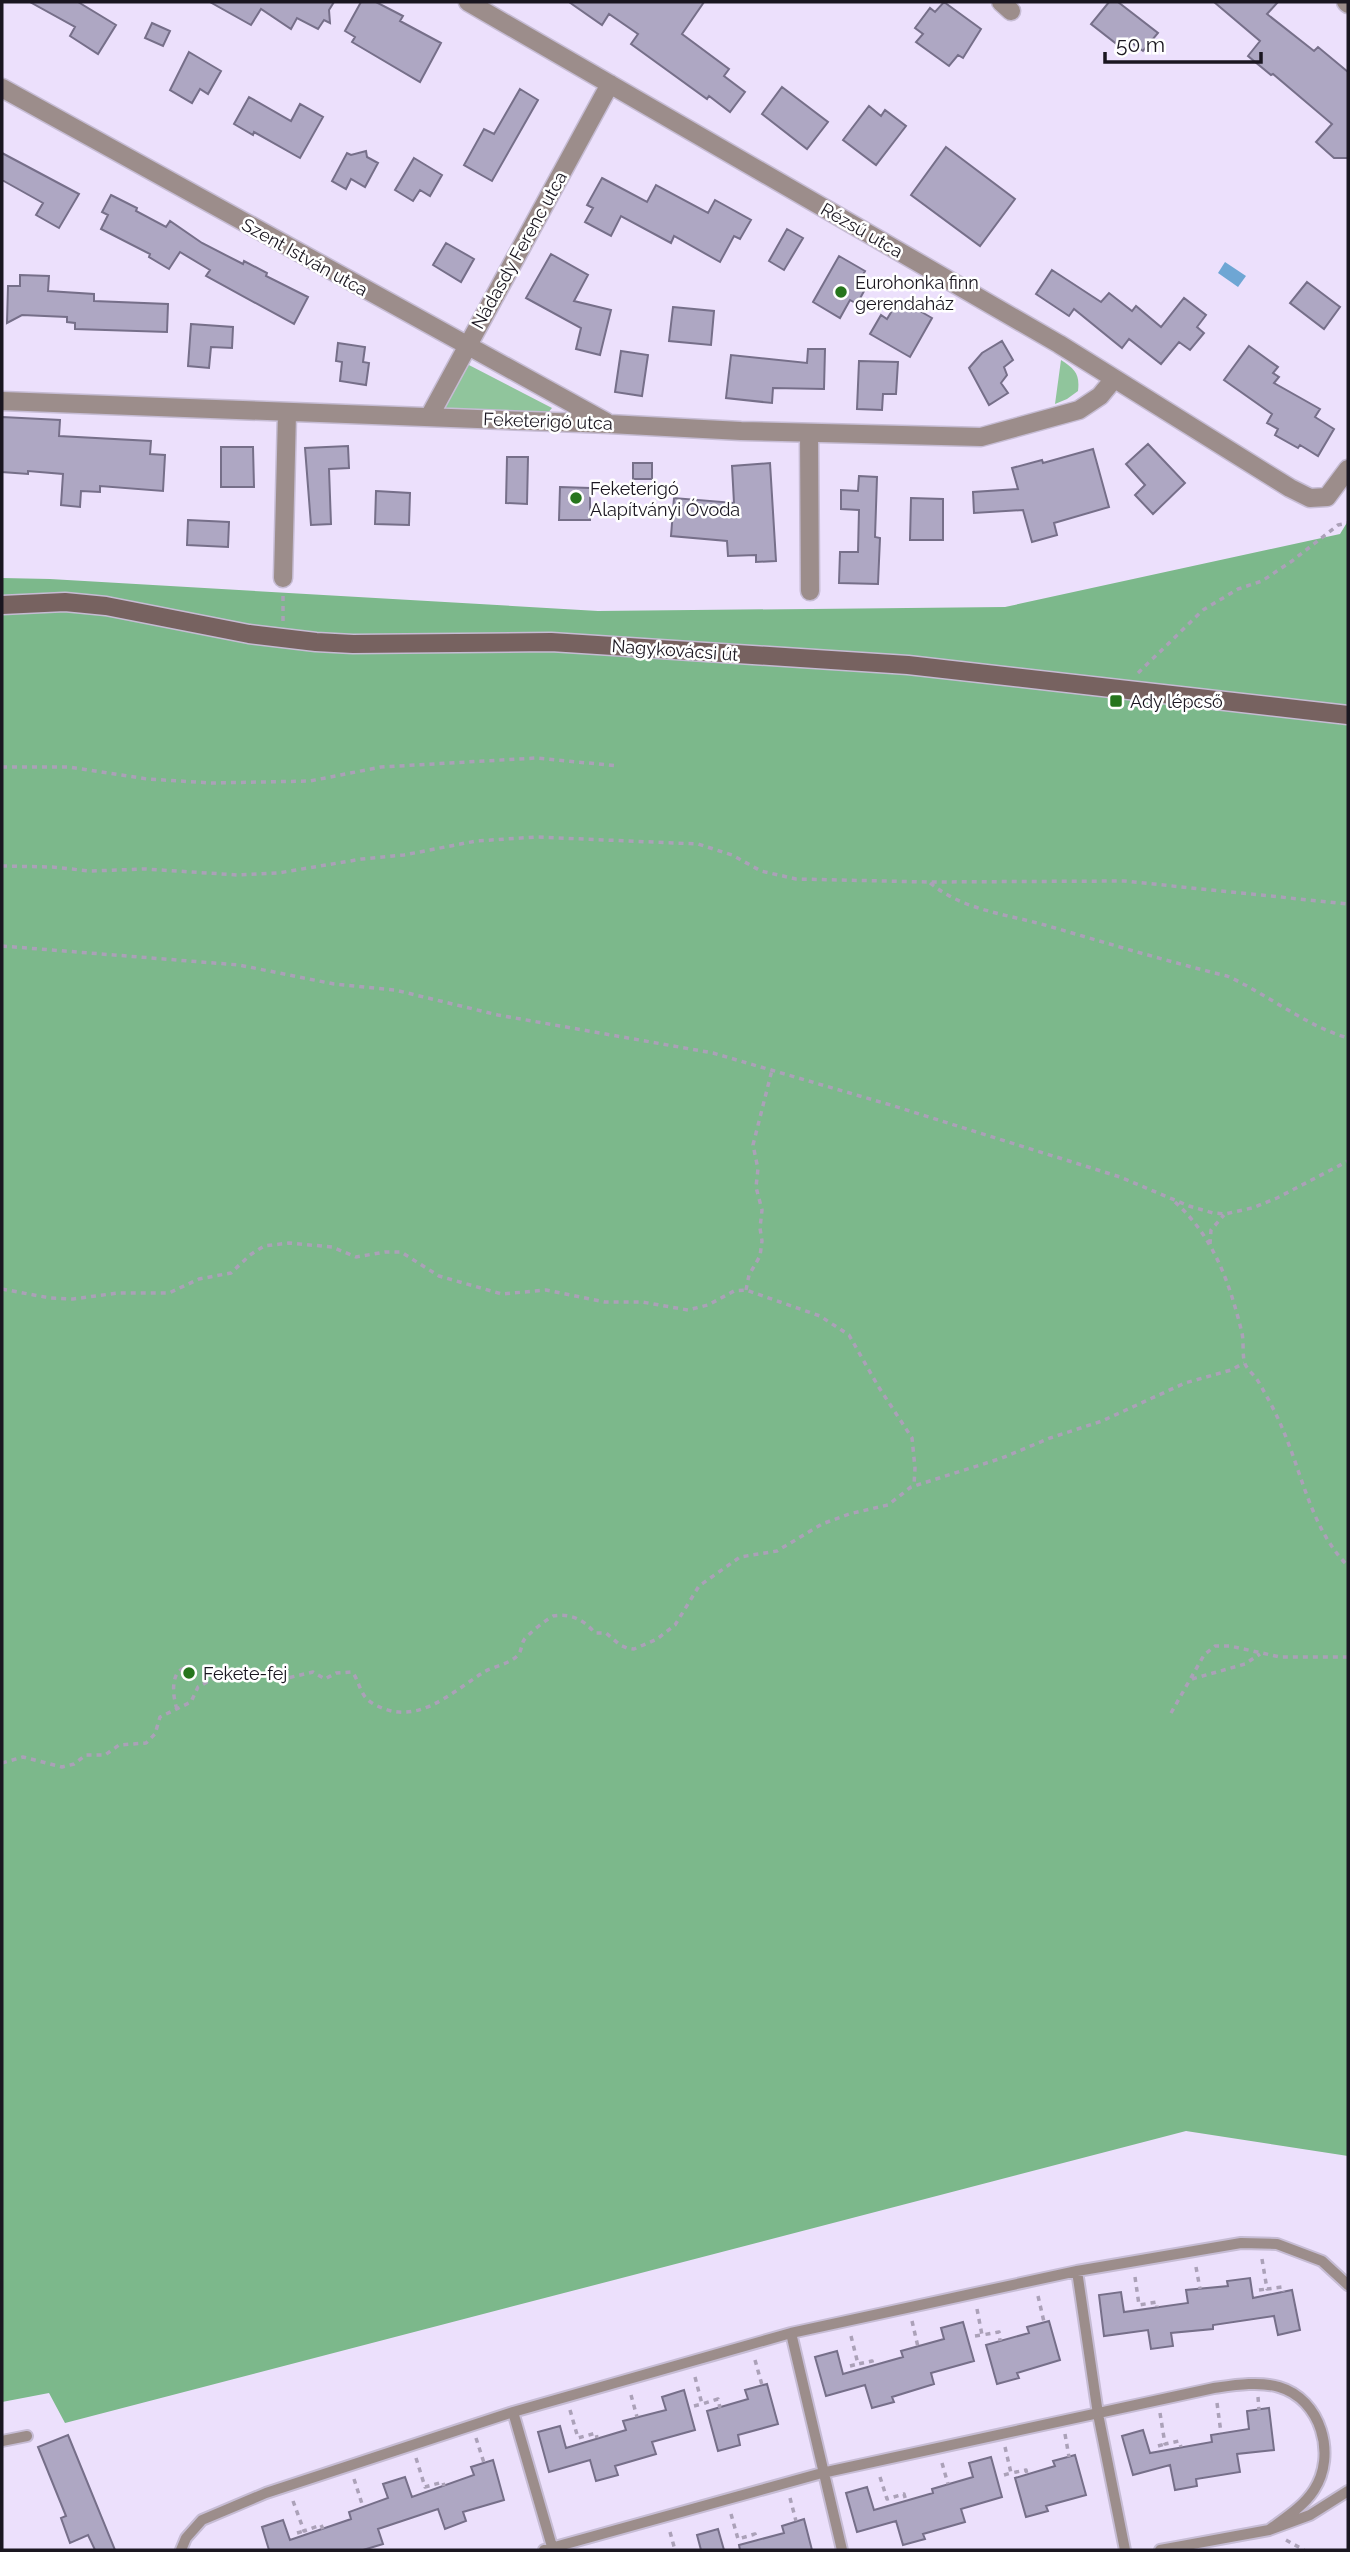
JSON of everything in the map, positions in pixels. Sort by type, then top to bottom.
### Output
[{"type":"street","name":"Rézsű utca","points":[[468,2],[1114,379],[1290,488],[1310,498],[1327,497],[1348,470]]},
{"type":"street","name":"Nádasdy Ferenc utca","points":[[429,417],[610,84]]},
{"type":"street","name":"Szent István utca","points":[[2,88],[609,424]]},
{"type":"street","name":"Feketerigó utca","points":[[2,401],[809,433],[981,437],[1079,410],[1100,396],[1114,379]]},
{"type":"street","points":[[283,578],[287,413]]},
{"type":"street","points":[[809,433],[810,591]]},
{"type":"street","name":"Nagykovácsi út","points":[[2,605],[65,602],[106,606],[283,639],[353,644],[551,642],[908,665],[1348,715]]},
{"type":"lane","points":[[181,2550],[186,2538],[202,2520],[288,2486],[513,2412],[791,2333],[848,2320],[1035,2280],[1194,2249],[1241,2243],[1277,2244],[1322,2261],[1348,2285]]},
{"type":"lane","points":[[1077,2272],[1098,2414],[1125,2550]]},
{"type":"lane","points":[[791,2333],[842,2550]]},
{"type":"lane","points":[[513,2412],[550,2549],[822,2473],[875,2461],[1214,2388],[1249,2384],[1280,2387],[1307,2402],[1322,2429],[1324,2460],[1315,2489],[1295,2512],[1269,2530]]},
{"type":"lane","points":[[2,2441],[27,2436]]},
{"type":"lane","points":[[1160,2550],[1269,2530],[1310,2515],[1348,2491]]},
{"type":"path","points":[[1121,689],[1203,610],[1238,589],[1262,581],[1338,525],[1348,523]]},
{"type":"path","points":[[283,578],[283,639]]},
{"type":"path","points":[[2,767],[69,767],[147,779],[212,783],[310,781],[381,767],[537,758],[619,766]]},
{"type":"path","points":[[2,866],[90,871],[145,869],[238,875],[278,873],[404,855],[476,841],[536,837],[698,844],[732,855],[761,871],[796,879],[928,882],[1124,881],[1348,904]]},
{"type":"path","points":[[928,882],[944,895],[970,906],[1016,916],[1227,976],[1250,986],[1312,1024],[1348,1038]]},
{"type":"path","points":[[2,946],[239,965],[334,984],[396,990],[498,1015],[713,1053],[1120,1177],[1213,1213],[1225,1214],[1252,1208],[1348,1161]]},
{"type":"path","points":[[746,1290],[748,1278],[760,1256],[762,1241],[762,1210],[756,1187],[758,1169],[754,1145],[772,1070]]},
{"type":"path","points":[[1173,1199],[1194,1222],[1218,1259],[1232,1291],[1244,1340],[1244,1363],[1257,1380],[1279,1421],[1297,1461],[1316,1520],[1324,1536],[1348,1566]]},
{"type":"path","points":[[1210,1247],[1211,1230],[1225,1214]]},
{"type":"path","points":[[2,1289],[50,1298],[73,1299],[118,1293],[169,1293],[199,1279],[231,1273],[264,1246],[289,1243],[332,1247],[356,1257],[401,1252],[439,1276],[502,1294],[546,1290],[605,1301],[642,1302],[688,1310],[708,1305],[734,1291],[746,1290],[820,1316],[849,1335],[877,1386],[912,1438],[914,1485]]},
{"type":"path","points":[[2,1763],[23,1757],[62,1767],[74,1764],[86,1755],[105,1755],[119,1745],[142,1745],[155,1734],[160,1717],[191,1702],[201,1684],[216,1677],[237,1678],[250,1673],[283,1679],[313,1672],[325,1679],[336,1673],[352,1672],[360,1690],[374,1704],[394,1712],[413,1712],[440,1701],[486,1671],[513,1658],[520,1652],[526,1637],[549,1618],[558,1615],[581,1620],[595,1633],[606,1633],[620,1645],[634,1648],[670,1631],[699,1586],[740,1557],[751,1553],[777,1551],[812,1529],[836,1518],[881,1508],[895,1501],[914,1485],[1002,1458],[1050,1438],[1102,1421],[1185,1384],[1231,1370],[1244,1363]]},
{"type":"path","points":[[1171,1713],[1209,1649],[1222,1645],[1261,1654],[1305,1658],[1348,1657]]},
{"type":"path","points":[[1190,1679],[1245,1664],[1261,1654]]},
{"type":"path","points":[[177,1709],[173,1680],[182,1670],[188,1667],[194,1669]]},
{"type":"path","points":[[1259,2243],[1267,2289]]},
{"type":"path","points":[[1194,2249],[1200,2289]]},
{"type":"path","points":[[1133,2261],[1139,2305]]},
{"type":"path","points":[[1035,2280],[1044,2322]]},
{"type":"path","points":[[1259,2290],[1282,2287],[1283,2292]]},
{"type":"path","points":[[974,2294],[982,2335]]},
{"type":"path","points":[[1133,2306],[1157,2302],[1157,2307]]},
{"type":"path","points":[[909,2307],[918,2347]]},
{"type":"path","points":[[848,2320],[858,2364]]},
{"type":"path","points":[[975,2336],[999,2332],[1000,2341]]},
{"type":"path","points":[[751,2344],[762,2385]]},
{"type":"path","points":[[691,2361],[702,2404]]},
{"type":"path","points":[[850,2366],[872,2361],[873,2365]]},
{"type":"path","points":[[626,2380],[637,2417]]},
{"type":"path","points":[[1214,2388],[1222,2433]]},
{"type":"path","points":[[566,2397],[578,2438]]},
{"type":"path","points":[[695,2406],[718,2399],[720,2408]]},
{"type":"path","points":[[1157,2400],[1165,2444]]},
{"type":"path","points":[[1062,2421],[1069,2457]]},
{"type":"path","points":[[472,2426],[484,2463]]},
{"type":"path","points":[[572,2440],[596,2433],[597,2438]]},
{"type":"path","points":[[1003,2434],[1011,2473]]},
{"type":"path","points":[[1158,2446],[1179,2441],[1181,2447]]},
{"type":"path","points":[[412,2446],[425,2487]]},
{"type":"path","points":[[938,2448],[948,2484]]},
{"type":"path","points":[[875,2461],[884,2500],[904,2494],[906,2501]]},
{"type":"path","points":[[350,2466],[363,2507]]},
{"type":"path","points":[[1004,2475],[1026,2470],[1027,2474]]},
{"type":"path","points":[[419,2490],[443,2482],[444,2486]]},
{"type":"path","points":[[786,2483],[796,2521]]},
{"type":"path","points":[[288,2486],[304,2531]]},
{"type":"path","points":[[726,2499],[736,2540],[755,2534],[757,2540]]},
{"type":"path","points":[[297,2533],[321,2525],[323,2529]]},
{"type":"green space","points":[[1061,360],[1076,372],[1078,391],[1055,404]]},
{"type":"green space","points":[[467,364],[552,408],[547,414],[444,409]]},
{"type":"green space","points":[[1348,521],[1348,2156],[1186,2131],[65,2423],[49,2393],[2,2402],[2,578],[598,611],[1005,607],[1340,534]]},
{"type":"water","points":[[1225,262],[1246,276],[1238,287],[1218,273]]},
{"type":"building","points":[[30,2],[78,2],[116,25],[98,54],[70,36],[75,27]]},
{"type":"building","points":[[210,2],[334,2],[329,10],[330,23],[324,20],[318,29],[297,18],[291,29],[261,9],[251,25]]},
{"type":"building","points":[[361,2],[376,2],[403,16],[400,21],[441,43],[420,82],[352,42],[355,37],[345,31]]},
{"type":"building","points":[[569,2],[704,2],[682,34],[729,69],[724,76],[745,92],[730,112],[709,96],[707,99],[631,44],[638,34],[609,14],[602,25]]},
{"type":"building","points":[[944,2],[981,29],[963,58],[958,55],[949,66],[916,42],[923,34],[915,28],[930,8],[935,12]]},
{"type":"building","points":[[1109,2],[1118,2],[1158,33],[1143,51],[1129,41],[1123,49],[1091,24]]},
{"type":"building","points":[[1214,2],[1278,2],[1267,14],[1314,51],[1318,47],[1348,72],[1348,158],[1334,158],[1316,142],[1332,124],[1248,56],[1260,41]]},
{"type":"building","points":[[152,23],[170,31],[163,46],[145,38]]},
{"type":"building","points":[[189,52],[221,71],[208,94],[200,89],[192,103],[170,90]]},
{"type":"building","points":[[782,87],[828,122],[807,149],[762,114]]},
{"type":"building","points":[[520,89],[538,100],[492,181],[464,165],[484,129],[494,134]]},
{"type":"building","points":[[249,97],[291,121],[300,104],[323,117],[300,158],[234,124]]},
{"type":"building","points":[[869,106],[881,116],[885,110],[906,126],[876,165],[843,140]]},
{"type":"building","points":[[946,147],[1015,199],[980,246],[911,195]]},
{"type":"building","points":[[366,151],[367,157],[378,163],[365,187],[351,179],[346,189],[332,181],[347,153],[351,155]]},
{"type":"building","points":[[2,153],[79,194],[59,228],[36,215],[43,203],[2,180]]},
{"type":"building","points":[[414,158],[442,175],[430,196],[420,190],[413,201],[395,190]]},
{"type":"building","points":[[602,178],[647,202],[656,185],[708,213],[715,200],[751,220],[740,239],[734,236],[720,262],[674,236],[671,243],[621,216],[611,236],[585,222],[593,208],[587,205]]},
{"type":"building","points":[[111,195],[166,227],[170,221],[202,243],[243,264],[244,261],[267,273],[266,276],[308,297],[294,324],[206,276],[210,270],[180,252],[169,269],[149,257],[150,254],[101,229],[108,215],[102,212]]},
{"type":"building","points":[[787,229],[803,238],[784,270],[769,261]]},
{"type":"building","points":[[446,243],[474,259],[461,282],[433,265]]},
{"type":"building","points":[[551,254],[588,275],[574,301],[611,310],[600,355],[576,349],[581,328],[526,298]]},
{"type":"building","name":"Eurohonka finn gerendaház","points":[[839,256],[865,271],[860,280],[868,284],[857,304],[850,300],[840,318],[813,302]]},
{"type":"building","points":[[1052,270],[1101,302],[1109,293],[1132,311],[1136,306],[1161,327],[1184,298],[1206,315],[1197,327],[1204,333],[1190,350],[1179,342],[1161,364],[1129,339],[1122,348],[1074,309],[1069,316],[1036,294]]},
{"type":"building","points":[[20,275],[49,276],[48,291],[94,294],[94,301],[168,304],[167,332],[75,329],[75,323],[67,322],[67,317],[22,315],[7,323],[8,286],[20,286]]},
{"type":"building","points":[[1307,282],[1340,307],[1324,329],[1290,303]]},
{"type":"building","points":[[899,299],[932,318],[910,357],[870,334],[881,315],[887,319]]},
{"type":"building","points":[[673,307],[714,311],[711,345],[669,341]]},
{"type":"building","points":[[191,324],[233,327],[232,348],[211,347],[209,368],[188,366]]},
{"type":"building","points":[[1002,341],[1013,360],[1004,367],[1007,375],[1001,383],[1008,393],[989,405],[969,368],[982,353]]},
{"type":"building","points":[[338,343],[365,347],[363,362],[369,363],[366,385],[340,381],[342,362],[336,361]]},
{"type":"building","points":[[1249,346],[1278,367],[1273,373],[1279,377],[1274,383],[1320,409],[1315,417],[1334,429],[1318,456],[1275,435],[1278,429],[1267,423],[1272,414],[1224,380]]},
{"type":"building","points":[[808,349],[825,349],[824,389],[773,388],[772,403],[726,398],[731,355],[807,363]]},
{"type":"building","points":[[621,351],[648,355],[642,396],[615,392]]},
{"type":"building","points":[[859,361],[898,362],[896,394],[883,394],[882,410],[857,409]]},
{"type":"building","points":[[2,417],[60,420],[59,436],[151,441],[150,454],[165,455],[163,491],[100,486],[100,492],[81,491],[80,507],[61,505],[63,474],[2,472]]},
{"type":"building","points":[[1148,444],[1185,483],[1153,514],[1135,495],[1145,485],[1126,464]]},
{"type":"building","points":[[348,446],[349,468],[329,469],[331,524],[311,525],[305,448]]},
{"type":"building","points":[[221,447],[253,447],[254,487],[221,487]]},
{"type":"building","points":[[1093,449],[1109,507],[1054,523],[1057,535],[1032,542],[1023,510],[974,513],[973,492],[1018,489],[1012,468],[1042,460],[1043,463]]},
{"type":"building","points":[[507,457],[528,457],[527,504],[506,503]]},
{"type":"building","points":[[633,463],[652,463],[652,479],[633,479]]},
{"type":"building","points":[[770,463],[776,561],[756,562],[756,555],[728,556],[727,541],[671,536],[674,498],[734,503],[732,466]]},
{"type":"building","points":[[859,476],[877,477],[875,537],[880,538],[878,584],[839,583],[840,552],[858,552],[859,510],[841,509],[841,490],[858,491]]},
{"type":"building","points":[[560,487],[590,488],[590,520],[559,520]]},
{"type":"building","points":[[376,491],[410,493],[409,525],[375,524]]},
{"type":"building","points":[[911,498],[943,499],[943,540],[910,540]]},
{"type":"building","points":[[188,520],[229,522],[228,547],[187,545]]},
{"type":"building","points":[[1250,2278],[1253,2298],[1292,2290],[1300,2330],[1278,2335],[1274,2316],[1213,2325],[1213,2329],[1171,2333],[1173,2346],[1151,2349],[1148,2330],[1104,2336],[1099,2295],[1121,2292],[1124,2312],[1188,2303],[1186,2290],[1228,2286],[1227,2281]]},
{"type":"building","points":[[1049,2321],[1060,2360],[1017,2373],[1019,2378],[997,2384],[986,2345],[1029,2333],[1027,2327]]},
{"type":"building","points":[[963,2322],[974,2361],[931,2373],[934,2384],[892,2397],[894,2402],[872,2408],[865,2385],[826,2396],[815,2357],[837,2351],[843,2374],[903,2357],[901,2351],[944,2339],[941,2328]]},
{"type":"building","points":[[767,2384],[778,2424],[738,2435],[740,2445],[718,2451],[707,2411],[748,2399],[745,2390]]},
{"type":"building","points":[[684,2390],[695,2430],[652,2442],[656,2454],[615,2466],[618,2475],[596,2481],[590,2460],[549,2472],[538,2432],[560,2426],[566,2448],[626,2430],[623,2421],[666,2410],[662,2397]]},
{"type":"building","points":[[1269,2408],[1274,2450],[1237,2454],[1240,2472],[1196,2479],[1197,2486],[1175,2490],[1170,2465],[1133,2475],[1122,2436],[1143,2430],[1150,2453],[1212,2442],[1211,2435],[1249,2429],[1247,2411]]},
{"type":"building","points":[[68,2435],[115,2550],[95,2550],[88,2535],[70,2543],[61,2518],[66,2516],[38,2447]]},
{"type":"building","points":[[1075,2455],[1086,2495],[1046,2506],[1048,2511],[1026,2517],[1015,2478],[1055,2466],[1053,2461]]},
{"type":"building","points":[[991,2457],[1002,2497],[961,2509],[965,2522],[923,2534],[925,2539],[903,2545],[896,2521],[857,2532],[846,2493],[867,2487],[874,2510],[933,2493],[932,2489],[973,2477],[969,2463]]},
{"type":"building","points":[[493,2460],[504,2500],[463,2512],[466,2521],[445,2529],[438,2509],[378,2529],[383,2544],[363,2550],[269,2550],[262,2527],[283,2520],[290,2540],[351,2519],[349,2512],[388,2498],[383,2484],[405,2477],[412,2497],[474,2475],[471,2467]]},
{"type":"building","points":[[804,2519],[812,2550],[740,2550],[739,2545],[784,2533],[782,2526]]},
{"type":"building","points":[[718,2529],[724,2550],[701,2550],[697,2535]]},
{"type":"place","name":"Eurohonka finn gerendaház","points":[[841,292]]},
{"type":"place","name":"Feketerigó Alapítványi Óvoda","points":[[576,498]]},
{"type":"place","name":"Ady lépcső","points":[[1116,701]]},
{"type":"place","name":"Fekete-fej","points":[[189,1673]]}]
